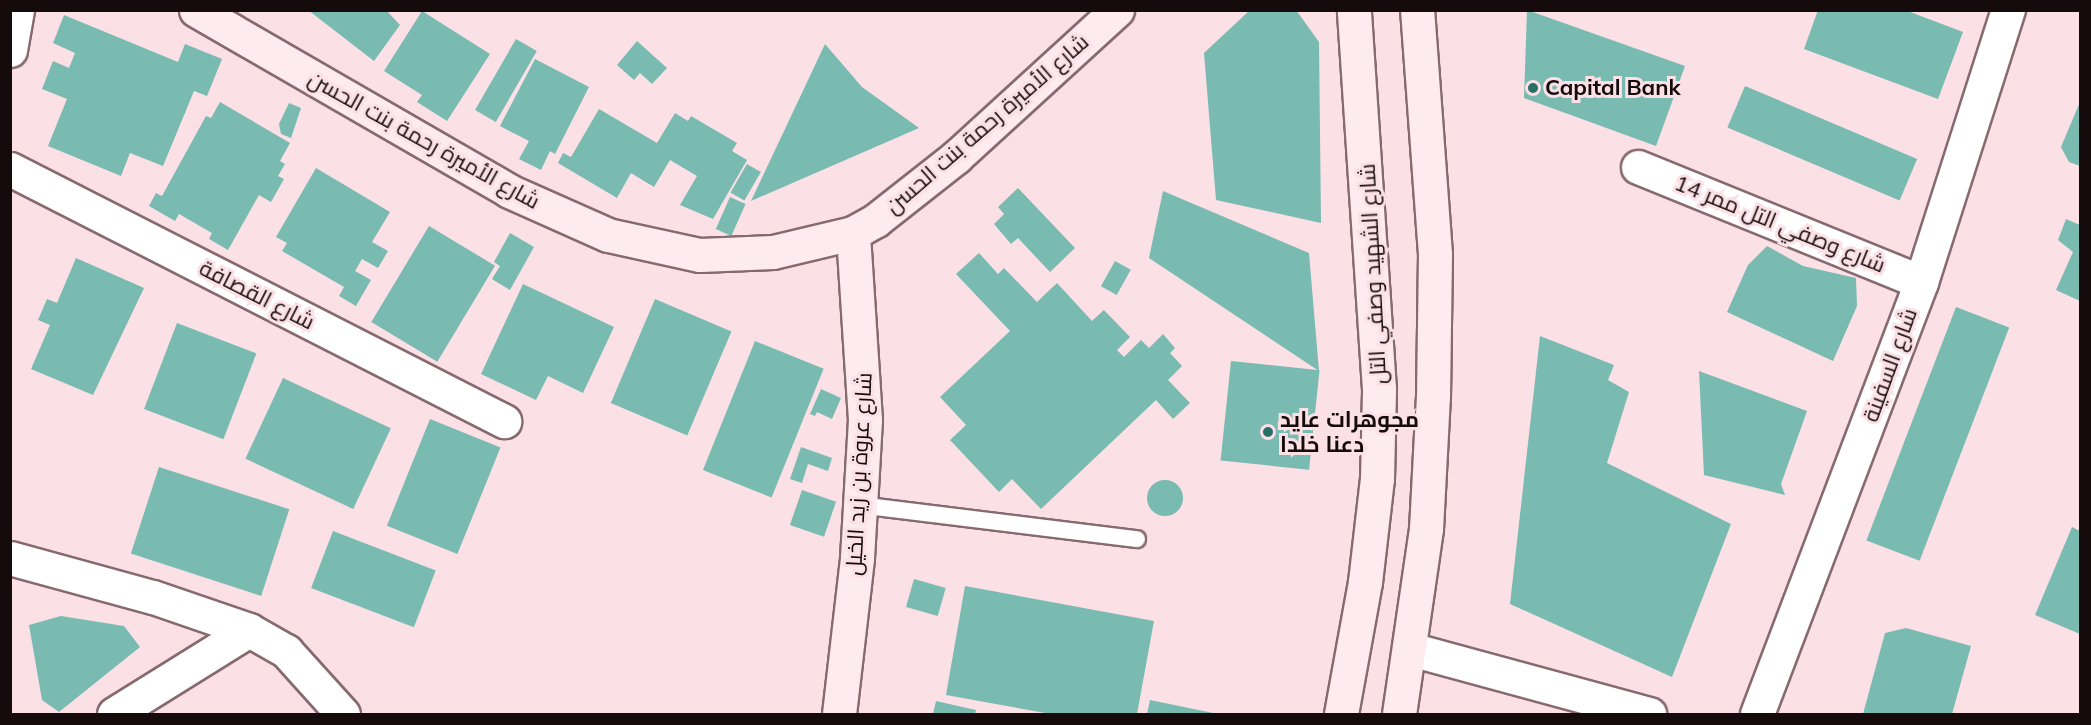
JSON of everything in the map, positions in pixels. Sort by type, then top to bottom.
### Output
[{"type":"street","points":[[10,50],[17,10]]},
{"type":"street","name":"شارع الأميرة رحمة بنت الحسن","points":[[196,10],[443,156],[608,235],[659,249],[723,255],[773,252],[853,233],[898,204],[956,157],[1117,10]]},
{"type":"street","name":"شارع الشهيد وصفي التل","points":[[1341,714],[1365,582],[1377,479],[1379,389],[1354,10]]},
{"type":"street","points":[[1399,714],[1426,529],[1434,373],[1435,254],[1417,10]]},
{"type":"street","name":"شارع السفينة","points":[[1757,714],[1921,282],[2008,10]]},
{"type":"street","name":"شارع وصفي التل ممر 14","points":[[1638,167],[1921,282]]},
{"type":"street","name":"شارع القصافة","points":[[10,168],[504,421]]},
{"type":"street","name":"شارع عروة بن زيد الخيل","points":[[839,714],[859,505],[865,375],[853,233]]},
{"type":"street","points":[[10,558],[153,597],[249,630],[286,651],[343,714]]},
{"type":"street","points":[[114,714],[249,630]]},
{"type":"street","points":[[1410,649],[1649,714]]},
{"type":"lane","points":[[859,505],[1137,539]]},
{"type":"building","points":[[308,10],[386,10],[400,25],[374,61]]},
{"type":"building","points":[[1250,10],[1296,10],[1319,42],[1321,223],[1216,200],[1204,53]]},
{"type":"building","points":[[1527,10],[1685,66],[1656,146],[1524,98]]},
{"type":"building","points":[[1818,10],[1905,10],[1963,32],[1938,99],[1804,49]]},
{"type":"building","points":[[422,11],[490,54],[447,121],[417,102],[422,95],[384,71]]},
{"type":"building","points":[[64,15],[178,62],[185,44],[222,59],[207,96],[194,91],[163,166],[130,153],[121,176],[48,146],[67,99],[42,89],[53,61],[69,68],[75,53],[53,43]]},
{"type":"building","points":[[516,39],[537,51],[496,122],[475,110]]},
{"type":"building","points":[[637,41],[667,68],[652,84],[640,73],[634,80],[617,65]]},
{"type":"building","points":[[825,44],[862,87],[919,128],[751,201]]},
{"type":"building","points":[[535,59],[589,87],[555,154],[550,151],[541,170],[519,159],[529,141],[500,126]]},
{"type":"building","points":[[1745,86],[1917,159],[1900,200],[1727,127]]},
{"type":"building","points":[[220,102],[290,143],[280,161],[285,164],[278,176],[284,179],[271,202],[259,195],[228,250],[209,239],[212,233],[179,214],[175,221],[149,206],[156,193],[162,196],[206,116],[211,118]]},
{"type":"building","points":[[2080,102],[2080,166],[2069,162],[2061,147]]},
{"type":"building","points":[[289,103],[301,108],[291,138],[281,134],[279,124]]},
{"type":"building","points":[[599,109],[657,143],[675,113],[688,121],[691,116],[737,143],[732,151],[747,160],[713,219],[680,205],[697,176],[670,160],[654,187],[631,173],[617,198],[558,163],[563,153],[571,157]]},
{"type":"building","points":[[747,164],[761,172],[744,201],[730,193]]},
{"type":"building","points":[[316,168],[390,212],[372,242],[388,251],[378,268],[362,259],[355,271],[371,280],[356,306],[339,296],[344,287],[282,251],[287,243],[276,237]]},
{"type":"building","points":[[1018,188],[1075,248],[1050,272],[1018,238],[1011,244],[994,224],[1004,214],[998,207]]},
{"type":"building","points":[[1163,191],[1309,253],[1319,371],[1149,258]]},
{"type":"building","points":[[730,197],[746,204],[731,236],[716,229]]},
{"type":"building","points":[[2066,219],[2080,225],[2080,301],[2056,290],[2073,252],[2058,240]]},
{"type":"building","points":[[429,226],[495,266],[437,362],[371,322]]},
{"type":"building","points":[[510,233],[534,247],[510,290],[492,279],[500,266],[494,262]]},
{"type":"building","points":[[1767,246],[1803,266],[1856,278],[1857,306],[1833,361],[1727,312],[1748,265]]},
{"type":"building","points":[[979,253],[998,274],[1004,268],[1037,302],[1057,283],[1092,321],[1104,310],[1130,337],[1117,350],[1124,357],[1141,340],[1149,348],[1163,334],[1175,348],[1170,353],[1182,366],[1168,380],[1190,403],[1173,419],[1156,400],[1041,509],[1012,479],[999,492],[950,440],[966,425],[940,397],[1010,331],[956,274]]},
{"type":"building","points":[[76,258],[144,288],[93,395],[31,369],[50,325],[38,320],[47,299],[57,303]]},
{"type":"building","points":[[1115,261],[1131,270],[1117,295],[1101,286]]},
{"type":"building","points":[[523,284],[614,327],[583,393],[548,376],[536,400],[481,374]]},
{"type":"building","points":[[655,299],[731,331],[687,435],[611,403]]},
{"type":"building","points":[[1956,307],[2009,327],[1920,561],[1866,540]]},
{"type":"building","points":[[177,323],[256,353],[223,439],[144,409]]},
{"type":"building","points":[[1540,336],[1614,365],[1608,380],[1629,392],[1607,463],[1731,524],[1672,677],[1510,604]]},
{"type":"building","points":[[755,341],[824,369],[772,498],[703,470]]},
{"type":"building","name":"مجوهرات عايد دعنا خلدا","points":[[1231,361],[1320,370],[1309,470],[1221,460]]},
{"type":"building","points":[[1699,371],[1807,411],[1781,484],[1785,495],[1704,475]]},
{"type":"building","points":[[283,378],[391,428],[353,509],[245,459]]},
{"type":"building","points":[[821,389],[841,398],[832,419],[817,412],[815,416],[810,414]]},
{"type":"building","points":[[430,419],[500,447],[457,554],[387,526]]},
{"type":"building","points":[[801,447],[832,458],[828,471],[808,464],[802,483],[790,479]]},
{"type":"building","points":[[159,467],[289,509],[261,596],[131,554]]},
{"type":"building","points":[[1165,480],[1178,485],[1183,498],[1178,511],[1165,516],[1152,511],[1147,498],[1152,485]]},
{"type":"building","points":[[802,490],[836,502],[824,537],[790,525]]},
{"type":"building","points":[[2072,527],[2080,531],[2080,634],[2035,615]]},
{"type":"building","points":[[333,531],[436,570],[414,627],[311,588]]},
{"type":"building","points":[[914,579],[946,588],[938,616],[906,607]]},
{"type":"building","points":[[965,586],[1154,621],[1137,714],[1051,714],[946,695]]},
{"type":"building","points":[[61,616],[124,626],[140,647],[59,712],[42,700],[29,625]]},
{"type":"building","points":[[1906,628],[1971,646],[1952,714],[1863,714],[1885,633]]},
{"type":"building","points":[[1150,700],[1213,713],[1213,714],[1147,714]]},
{"type":"building","points":[[936,701],[976,710],[975,714],[933,714]]},
{"type":"place","name":"Capital Bank","points":[[1533,88]]},
{"type":"place","name":"مجوهرات عايد دعنا خلدا","points":[[1268,432]]}]
